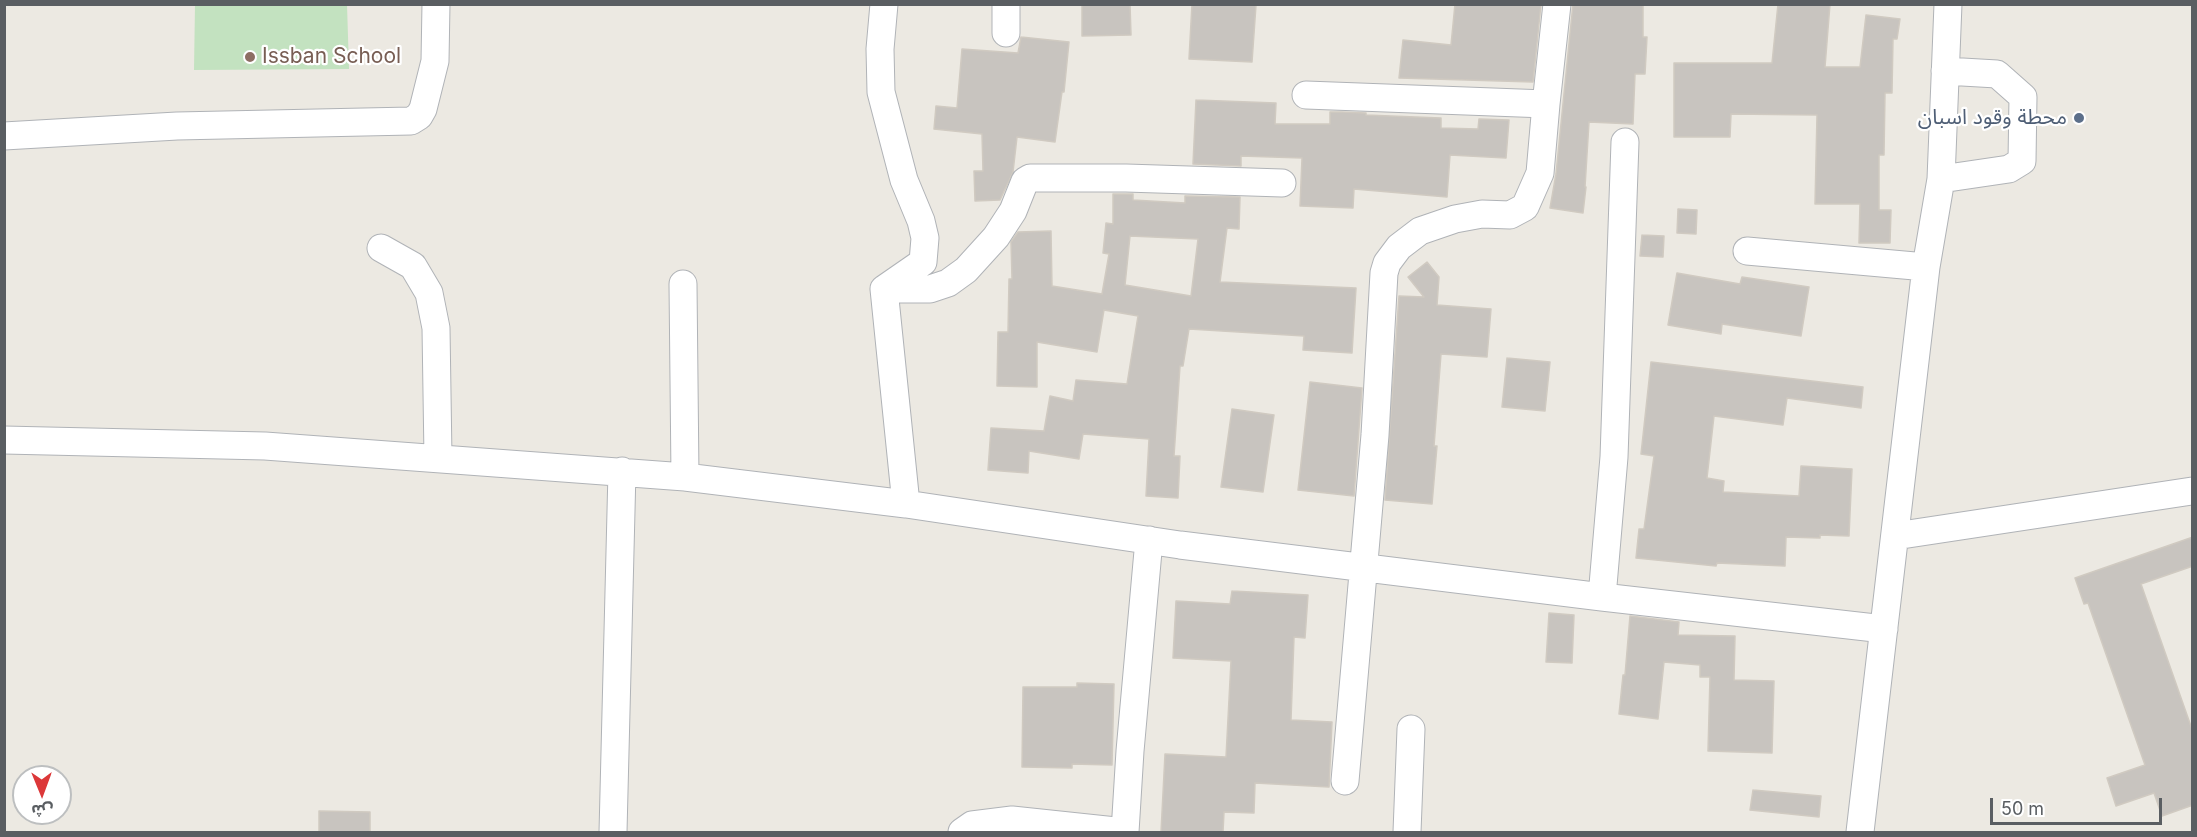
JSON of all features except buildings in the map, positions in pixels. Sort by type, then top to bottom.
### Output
[{"type":"street","points":[[4,136],[177,126],[411,121],[423,110],[435,61],[436,4]]},
{"type":"street","points":[[884,4],[880,49],[881,92],[904,180],[925,238],[923,262],[884,289]]},
{"type":"street","points":[[1006,4],[1006,33]]},
{"type":"street","points":[[1345,781],[1375,435],[1384,273],[1387,263],[1399,247],[1420,231],[1455,219],[1482,214],[1510,215],[1525,207],[1540,173],[1557,4]]},
{"type":"street","points":[[1860,832],[1926,267],[1941,179],[1948,4]]},
{"type":"street","points":[[1941,179],[2009,170],[2022,161],[2024,97],[1996,74],[1945,71]]},
{"type":"street","points":[[1306,95],[1546,104]]},
{"type":"street","points":[[1602,597],[1614,457],[1625,142]]},
{"type":"street","points":[[884,289],[930,289],[948,283],[996,237],[1013,211],[1024,181],[1030,178],[1126,178],[1282,183]]},
{"type":"street","points":[[381,248],[413,266],[429,293],[436,327],[438,458]]},
{"type":"street","points":[[1747,251],[1926,267]]},
{"type":"street","points":[[682,284],[685,477]]},
{"type":"street","points":[[884,289],[906,504]]},
{"type":"street","points":[[4,440],[265,446],[685,477],[906,504],[1149,540],[1602,597],[1884,628]]},
{"type":"street","points":[[613,832],[622,471]]},
{"type":"street","points":[[1895,536],[2193,491]]},
{"type":"street","points":[[962,832],[972,825],[1012,820],[1081,830],[1125,832],[1149,540]]},
{"type":"street","points":[[1407,832],[1411,729]]},
{"type":"green space","points":[[195,5],[347,5],[349,69],[194,70]]},
{"type":"place","name":"Issban School","points":[[250,57]]},
{"type":"place","name":"محطة وقود اسبان","points":[[2079,118]]}]
